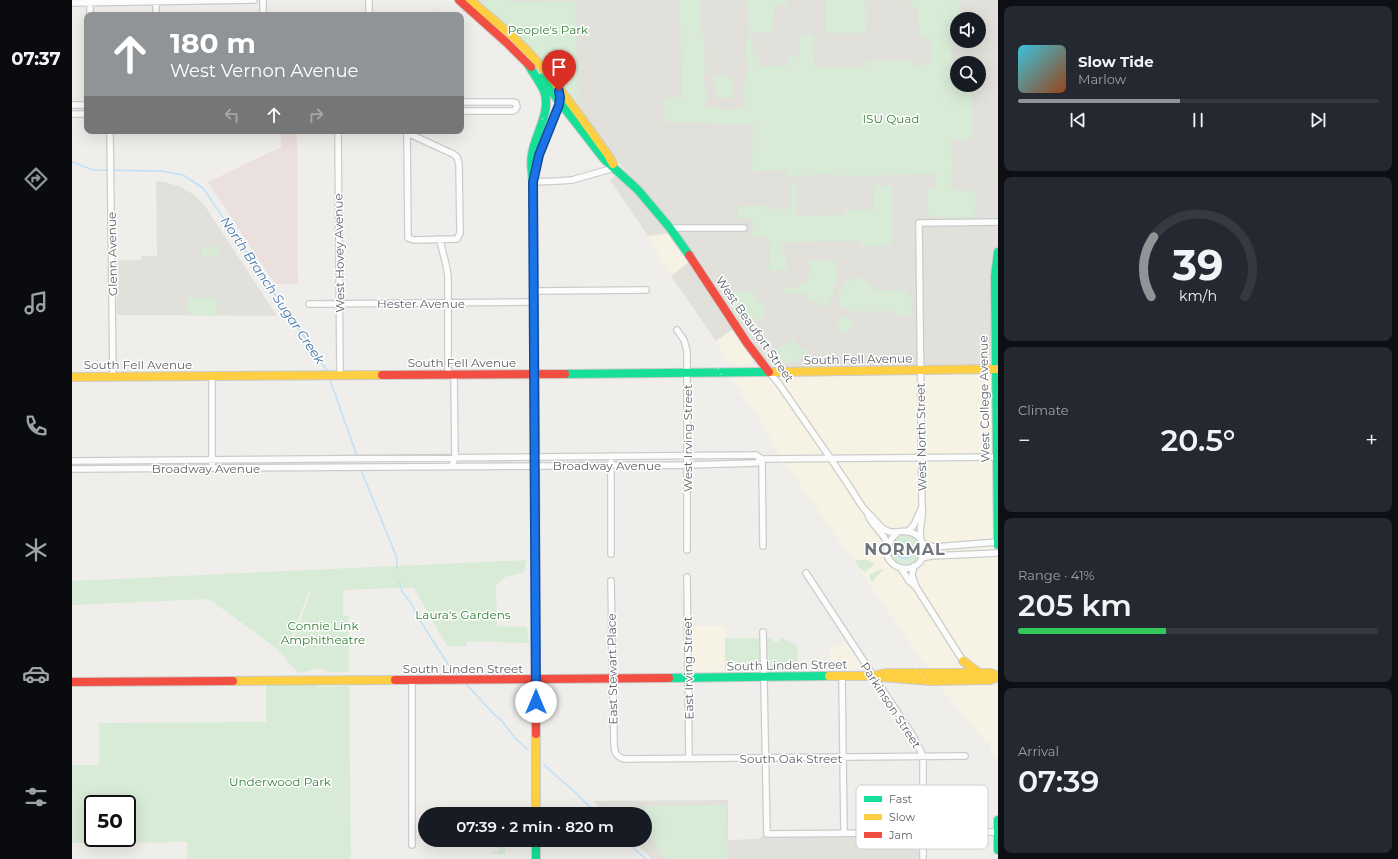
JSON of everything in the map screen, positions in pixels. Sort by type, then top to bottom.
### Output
[{"type":"main road","name":"West Beaufort Street","points":[[459,0],[528,64],[560,101],[604,159],[638,190],[670,228],[744,338],[769,372]]},
{"type":"main road","name":"West Beaufort Street","points":[[470,0],[518,42],[558,87],[608,155],[614,168]]},
{"type":"main road","points":[[481,0],[480,3],[482,10]]},
{"type":"main road","points":[[528,64],[544,91],[546,102],[545,113],[536,137],[531,163],[533,182],[534,291],[536,807]]},
{"type":"main road","points":[[533,182],[539,155],[560,101],[558,87]]},
{"type":"main road","points":[[554,119],[563,114],[572,117]]},
{"type":"main road","name":"West College Avenue","points":[[998,252],[995,276],[998,545]]},
{"type":"main road","name":"South Fell Avenue","points":[[72,377],[687,373],[997,369]]},
{"type":"main road","points":[[955,673],[963,668],[963,661]]},
{"type":"main road","points":[[963,661],[980,673]]},
{"type":"main road","name":"South Linden Street","points":[[876,676],[886,673],[991,673],[998,677]]},
{"type":"main road","name":"South Linden Street","points":[[72,682],[876,676],[930,681],[990,680],[998,677]]},
{"type":"main road","points":[[998,820],[998,850]]},
{"type":"main road","points":[[536,847],[536,859]]},
{"type":"street","points":[[72,3],[90,1],[254,0]]},
{"type":"street","points":[[263,0],[263,12]]},
{"type":"street","points":[[369,0],[369,12]]},
{"type":"street","points":[[90,1],[90,12]]},
{"type":"street","points":[[156,1],[156,12]]},
{"type":"street","points":[[464,102],[512,102],[516,103],[517,107],[513,111],[464,111]]},
{"type":"street","points":[[72,105],[84,105]]},
{"type":"street","points":[[72,114],[84,114]]},
{"type":"street","name":"Glenn Avenue","points":[[110,134],[113,377]]},
{"type":"street","name":"West Hovey Avenue","points":[[337,375],[340,304],[338,134]]},
{"type":"street","points":[[407,134],[408,238],[414,240],[457,239],[459,236],[458,159],[453,154],[410,134]]},
{"type":"street","points":[[533,182],[572,180],[614,168]]},
{"type":"street","name":"West North Street","points":[[922,542],[920,534],[923,517],[919,223],[998,222]]},
{"type":"street","points":[[670,228],[744,228]]},
{"type":"street","points":[[440,239],[447,269],[454,457],[452,466]]},
{"type":"street","points":[[534,291],[646,290]]},
{"type":"street","name":"Hester Avenue","points":[[309,304],[534,302]]},
{"type":"street","name":"West Irving Street","points":[[677,330],[686,346],[687,550]]},
{"type":"street","name":"West Beaufort Street","points":[[769,372],[866,511],[887,531],[893,533],[897,532]]},
{"type":"street","points":[[212,376],[212,468]]},
{"type":"street","name":"Broadway Avenue","points":[[72,461],[756,455],[762,459],[997,457]]},
{"type":"street","points":[[611,456],[611,554]]},
{"type":"street","points":[[339,467],[342,458]]},
{"type":"street","points":[[376,467],[378,458]]},
{"type":"street","points":[[762,459],[763,546]]},
{"type":"street","name":"Broadway Avenue","points":[[72,469],[756,464],[762,459]]},
{"type":"street","name":"West North Street","points":[[907,532],[914,525],[922,506]]},
{"type":"street","name":"West Beaufort Street","points":[[866,511],[868,518],[885,538],[887,545]]},
{"type":"street","points":[[922,542],[924,550],[918,564],[909,568],[901,568],[895,565],[888,558],[886,553],[887,545],[897,532],[913,533],[922,542],[934,547],[998,542]]},
{"type":"street","points":[[921,558],[931,556],[998,553]]},
{"type":"street","points":[[914,566],[912,575],[916,587],[963,661]]},
{"type":"street","points":[[901,568],[909,581],[916,587]]},
{"type":"street","name":"Parkinson Street","points":[[806,573],[876,676],[913,736],[923,756]]},
{"type":"street","name":"East Irving Street","points":[[687,576],[689,759]]},
{"type":"street","name":"East Stewart Place","points":[[611,581],[614,750],[617,756]]},
{"type":"street","points":[[763,632],[767,834],[856,833]]},
{"type":"street","points":[[842,677],[844,833]]},
{"type":"street","points":[[412,680],[412,845]]},
{"type":"street","name":"South Oak Street","points":[[617,756],[624,759],[689,759],[965,756]]},
{"type":"street","points":[[923,756],[923,785]]},
{"type":"shaded area","points":[[474,0],[998,0],[998,373],[776,377],[741,324],[716,341],[671,276],[689,262],[669,233],[648,236],[610,180],[624,169],[578,108]]},
{"type":"shaded area","points":[[281,134],[297,134],[298,284],[275,284],[208,182],[281,147]]},
{"type":"shaded area","points":[[156,181],[181,187],[194,195],[205,206],[277,316],[117,315],[116,260],[141,260],[142,256],[157,256]]},
{"type":"shaded area","points":[[668,232],[689,263],[671,276],[648,236],[667,234]]},
{"type":"shaded area","points":[[732,330],[752,359],[751,364],[732,365],[716,341]]},
{"type":"shaded area","points":[[998,373],[998,757],[991,753],[991,745],[984,740],[942,689],[785,462],[730,375],[776,377]]},
{"type":"shaded area","points":[[691,626],[725,626],[725,671],[692,671]]},
{"type":"shaded area","points":[[844,641],[863,669],[830,669],[830,648],[837,646]]},
{"type":"shaded area","points":[[728,800],[728,840],[759,839],[762,836],[856,836],[856,849],[919,849],[920,859],[652,859],[639,847],[652,847],[652,807],[599,807],[593,801]]},
{"type":"green space","name":"People's Park","points":[[484,0],[511,0],[512,2],[575,1],[578,108],[483,7],[482,5]]},
{"type":"green space","name":"ISU Quad","points":[[679,0],[698,0],[699,23],[702,30],[702,37],[704,37],[704,85],[706,85],[707,99],[705,99],[705,108],[719,107],[719,110],[733,110],[734,108],[745,109],[744,86],[747,82],[746,72],[756,70],[749,70],[747,62],[746,43],[749,36],[752,35],[753,57],[759,57],[760,66],[789,66],[789,57],[797,56],[799,61],[801,35],[813,35],[814,67],[867,67],[867,61],[913,61],[913,66],[921,66],[922,63],[932,63],[931,38],[919,38],[918,9],[913,8],[908,0],[960,0],[960,12],[950,12],[950,92],[972,92],[972,135],[970,139],[951,139],[953,175],[951,175],[951,190],[975,192],[975,211],[973,218],[931,217],[927,211],[927,189],[936,189],[935,174],[855,176],[820,173],[819,175],[787,176],[786,170],[752,171],[753,122],[749,125],[734,123],[725,125],[704,122],[665,122],[664,98],[682,97],[681,26],[679,25]]},
{"type":"green space","points":[[748,0],[788,0],[788,5],[775,4],[771,32],[752,32],[749,28]]},
{"type":"green space","points":[[826,0],[865,0],[866,33],[826,33]]},
{"type":"green space","points":[[714,76],[732,76],[733,98],[715,98]]},
{"type":"green space","points":[[791,181],[795,181],[796,183],[796,216],[845,215],[845,210],[874,210],[874,186],[892,186],[892,245],[861,246],[861,241],[786,242],[785,244],[782,244],[782,253],[786,253],[786,270],[770,271],[770,241],[766,241],[766,236],[747,237],[752,233],[754,226],[750,218],[738,218],[738,206],[767,206],[768,209],[791,209]]},
{"type":"green space","points":[[219,246],[219,255],[202,256],[201,248]]},
{"type":"green space","points":[[836,260],[837,279],[832,297],[826,308],[810,300],[807,294],[787,294],[782,288],[795,288],[796,285],[805,285],[811,270],[808,261]]},
{"type":"green space","points":[[854,277],[863,279],[875,290],[907,291],[912,301],[911,315],[896,315],[890,311],[859,311],[844,308],[840,303],[839,296],[844,285]]},
{"type":"green space","points":[[733,292],[756,292],[756,302],[764,302],[764,319],[740,319],[728,303],[727,296]]},
{"type":"green space","points":[[187,298],[217,298],[217,315],[188,315]]},
{"type":"green space","points":[[837,318],[849,318],[854,323],[843,334],[835,326],[840,321]]},
{"type":"green space","points":[[791,336],[795,336],[792,338],[806,352],[808,351],[806,355],[805,354],[797,362],[776,362],[766,356],[767,354],[791,342]]},
{"type":"green space","points":[[902,534],[908,534],[918,541],[921,550],[920,556],[914,563],[908,566],[902,566],[892,559],[889,553],[889,547],[896,537]]},
{"type":"green space","points":[[527,560],[523,573],[505,577],[496,586],[497,626],[527,627],[529,643],[466,641],[466,646],[447,646],[414,588],[343,590],[343,615],[349,616],[349,672],[326,672],[321,668],[298,673],[276,648],[209,599],[72,605],[72,581]],"holes":[[[309,591],[311,591],[294,638],[292,636]]]},
{"type":"green space","points":[[854,560],[867,560],[874,564],[865,572],[860,569]]},
{"type":"green space","points":[[882,569],[883,570],[872,582],[869,575]]},
{"type":"green space","points":[[725,638],[772,638],[774,642],[779,641],[781,638],[785,639],[792,644],[797,645],[798,670],[725,671]]},
{"type":"green space","name":"Underwood Park","points":[[266,684],[316,684],[317,687],[349,686],[351,859],[187,859],[187,842],[136,842],[136,795],[84,795],[84,843],[72,843],[72,765],[99,765],[99,723],[266,722]]},
{"type":"green space","points":[[726,805],[727,859],[666,859],[652,838],[652,807],[644,806]]},
{"type":"green space","points":[[499,847],[505,847],[505,854],[491,854],[491,852],[499,851]]},
{"type":"water","points":[[903,541],[909,541],[914,547],[914,554],[910,558],[901,559],[896,553],[898,552],[903,557],[908,557],[912,553],[913,546],[908,542],[904,542],[897,550],[898,544]]},
{"type":"waterway","name":"North Branch Sugar Creek","points":[[72,162],[93,170],[161,171],[183,175],[203,188],[328,372]]},
{"type":"waterway","name":"North Branch Sugar Creek","points":[[329,377],[357,456]]},
{"type":"waterway","name":"North Branch Sugar Creek","points":[[361,470],[397,558],[397,569]]},
{"type":"waterway","name":"North Branch Sugar Creek","points":[[399,582],[403,593],[411,603],[435,644],[450,667],[459,676]]},
{"type":"waterway","name":"North Branch Sugar Creek","points":[[464,682],[501,720],[515,738],[528,750]]},
{"type":"waterway","name":"North Branch Sugar Creek","points":[[544,765],[590,807]]},
{"type":"waterway","name":"North Branch Sugar Creek","points":[[632,847],[646,859]]},
{"type":"railway","points":[[429,0],[442,12]]},
{"type":"railway","points":[[464,33],[529,103],[571,154],[611,207],[886,626],[934,693],[998,773]]},
{"type":"traffic: fast","points":[[528,64],[544,91],[546,99],[545,114],[534,146],[531,161],[533,182],[535,401]]},
{"type":"traffic: fast","points":[[541,78],[604,159],[638,190],[670,228],[689,255]]},
{"type":"traffic: fast","points":[[998,252],[995,276],[998,545]]},
{"type":"traffic: fast","points":[[565,374],[769,372]]},
{"type":"traffic: fast","points":[[669,678],[829,676]]},
{"type":"traffic: fast","points":[[998,820],[998,850]]},
{"type":"traffic: fast","points":[[536,847],[536,859]]},
{"type":"traffic: slow","points":[[470,0],[517,40],[542,67],[571,104],[613,164]]},
{"type":"traffic: slow","points":[[535,171],[539,155],[560,99]]},
{"type":"traffic: slow","points":[[769,372],[998,369]]},
{"type":"traffic: slow","points":[[72,377],[382,375]]},
{"type":"traffic: slow","points":[[963,661],[979,673]]},
{"type":"traffic: slow","points":[[829,676],[873,676],[886,673],[991,673],[998,676]]},
{"type":"traffic: slow","points":[[881,677],[930,681],[990,680],[998,677]]},
{"type":"traffic: slow","points":[[233,681],[395,680]]},
{"type":"traffic: slow","points":[[536,734],[536,807]]},
{"type":"traffic: jam","points":[[459,0],[507,43],[531,67]]},
{"type":"traffic: jam","points":[[689,255],[747,343],[769,372]]},
{"type":"traffic: jam","points":[[382,375],[565,374]]},
{"type":"traffic: jam","points":[[535,401],[536,734]]},
{"type":"traffic: jam","points":[[395,680],[669,678]]},
{"type":"traffic: jam","points":[[72,682],[233,681]]},
{"type":"district","name":"NORMAL","points":[[905,549]]},
{"type":"route","points":[[536,702],[533,182],[536,163],[559,105],[559,91]]},
{"type":"park label","name":"Laura's Gardens","points":[[463,614]]},
{"type":"park label","name":"Connie Link Amphitheatre","points":[[323,632]]}]
